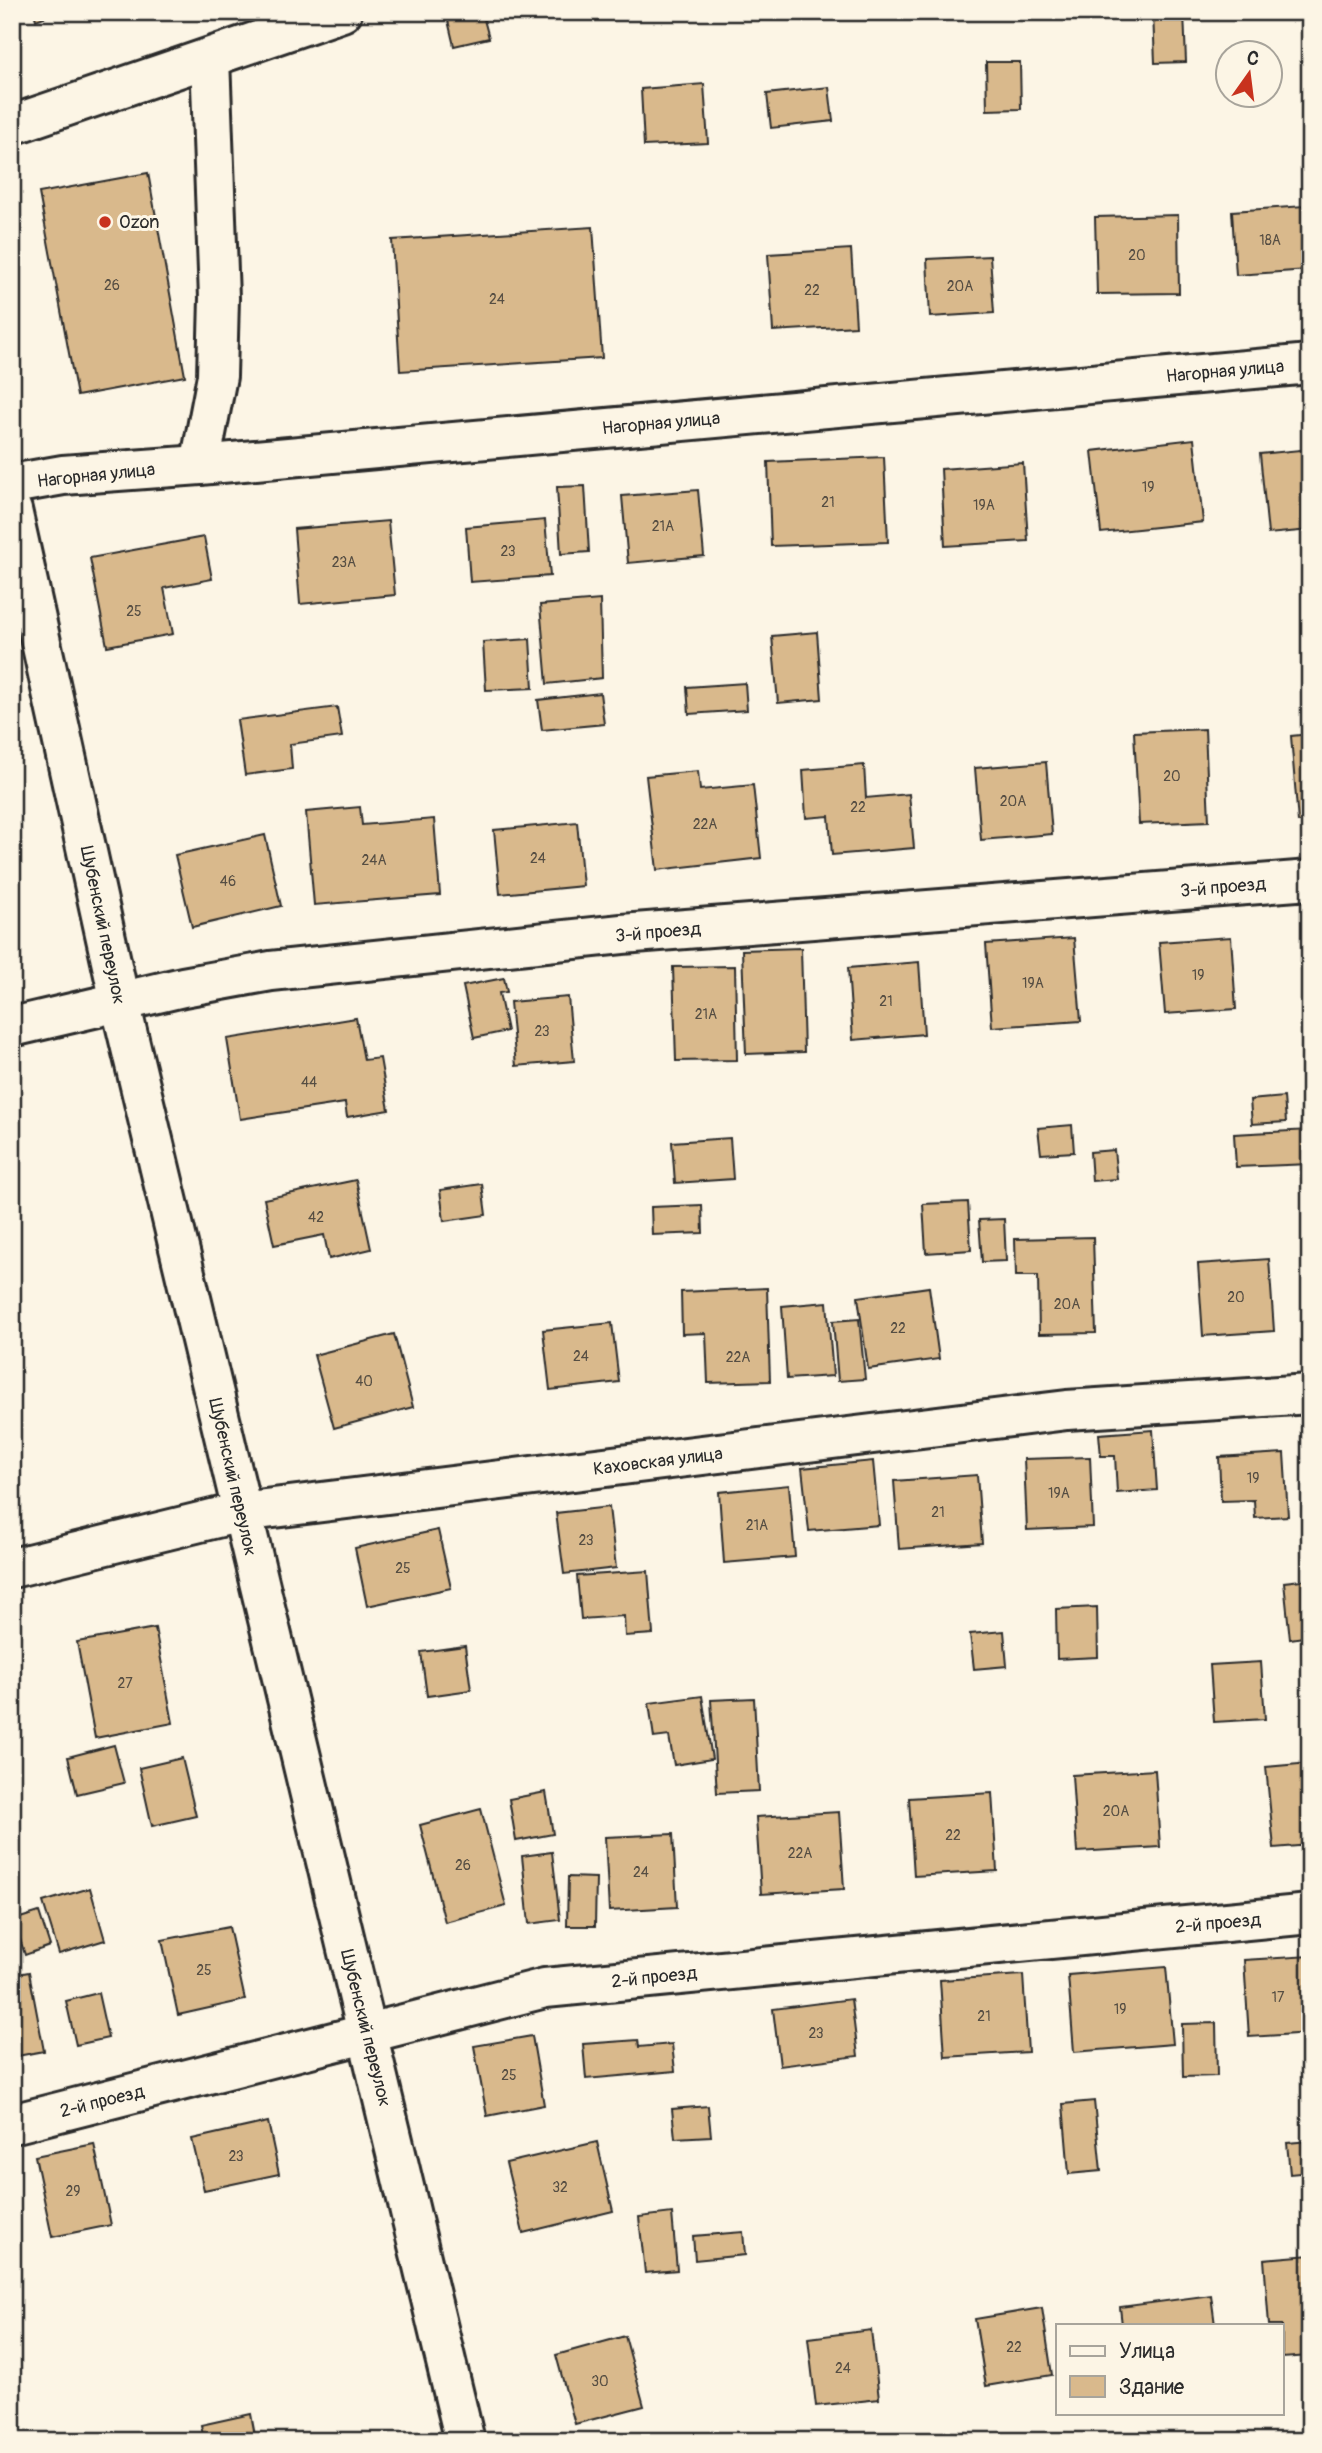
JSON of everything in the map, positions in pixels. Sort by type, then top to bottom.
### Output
[{"type":"street","points":[[12,125],[342,12]]},
{"type":"street","points":[[200,466],[217,376],[219,298],[210,58]]},
{"type":"street","name":"Нагорная улица","points":[[12,484],[63,475],[200,466],[1310,363]]},
{"type":"street","name":"Шубенский переулок","points":[[12,510],[120,1002],[465,2441]]},
{"type":"street","name":"3-й проезд","points":[[12,1027],[271,971],[622,934],[1310,880]]},
{"type":"street","name":"Каховская улица","points":[[12,1568],[241,1512],[1067,1410],[1310,1394]]},
{"type":"street","name":"2-й проезд","points":[[12,2124],[545,1988],[1310,1914]]},
{"type":"building","points":[[34,12],[58,12],[36,20]]},
{"type":"building","points":[[446,12],[482,12],[489,38],[454,46]]},
{"type":"building","points":[[1153,12],[1184,12],[1186,62],[1155,63]]},
{"type":"building","points":[[986,62],[1020,62],[1021,109],[987,110]]},
{"type":"building","points":[[704,84],[708,143],[644,146],[641,89]]},
{"type":"building","points":[[829,87],[833,121],[771,128],[767,94]]},
{"type":"building","points":[[148,173],[185,376],[77,396],[39,193]]},
{"type":"building","points":[[1304,206],[1308,270],[1236,275],[1232,211]]},
{"type":"building","points":[[1178,215],[1179,293],[1097,294],[1095,217]]},
{"type":"building","points":[[593,227],[602,358],[400,371],[392,240]]},
{"type":"building","points":[[851,249],[856,326],[773,331],[768,254]]},
{"type":"building","points":[[990,256],[994,313],[930,317],[927,259]]},
{"type":"building","points":[[1194,439],[1203,522],[1101,533],[1092,451]]},
{"type":"building","points":[[1310,449],[1310,530],[1268,534],[1260,454]]},
{"type":"building","points":[[884,457],[888,542],[771,546],[768,462]]},
{"type":"building","points":[[1023,463],[1028,541],[945,546],[941,469]]},
{"type":"building","points":[[585,486],[589,552],[561,554],[557,487]]},
{"type":"building","points":[[698,490],[704,556],[628,563],[622,496]]},
{"type":"building","points":[[545,520],[550,576],[470,582],[466,527]]},
{"type":"building","points":[[388,521],[395,595],[300,604],[294,529]]},
{"type":"building","points":[[204,537],[212,579],[164,588],[173,634],[107,646],[90,558]]},
{"type":"building","points":[[600,600],[602,678],[547,684],[540,605]]},
{"type":"building","points":[[817,632],[822,699],[778,703],[772,636]]},
{"type":"building","points":[[530,639],[533,688],[486,690],[483,642]]},
{"type":"building","points":[[745,683],[747,710],[689,714],[687,687]]},
{"type":"building","points":[[600,693],[604,724],[542,730],[538,700]]},
{"type":"building","points":[[337,707],[342,737],[290,744],[292,769],[245,775],[237,720]]},
{"type":"building","points":[[1205,729],[1209,821],[1139,824],[1134,732]]},
{"type":"building","points":[[1310,734],[1310,822],[1298,822],[1291,736]]},
{"type":"building","points":[[1046,762],[1052,834],[981,840],[975,768]]},
{"type":"building","points":[[864,765],[866,798],[909,794],[914,848],[832,855],[829,816],[806,818],[803,770]]},
{"type":"building","points":[[698,771],[700,790],[753,785],[761,858],[657,870],[646,776]]},
{"type":"building","points":[[360,807],[362,825],[434,819],[440,895],[314,905],[306,812]]},
{"type":"building","points":[[577,822],[583,886],[500,894],[494,830]]},
{"type":"building","points":[[265,835],[281,906],[192,927],[175,855]]},
{"type":"building","points":[[1231,937],[1236,1009],[1165,1014],[1159,942]]},
{"type":"building","points":[[1074,938],[1081,1021],[992,1027],[986,944]]},
{"type":"building","points":[[801,948],[804,1052],[746,1054],[742,950]]},
{"type":"building","points":[[919,962],[924,1034],[853,1040],[848,968]]},
{"type":"building","points":[[735,966],[737,1060],[676,1061],[673,967]]},
{"type":"building","points":[[504,978],[507,992],[499,993],[507,1031],[474,1038],[463,986]]},
{"type":"building","points":[[568,997],[574,1061],[516,1066],[510,1002]]},
{"type":"building","points":[[356,1018],[364,1060],[380,1058],[389,1110],[347,1117],[345,1103],[240,1119],[227,1039]]},
{"type":"building","points":[[1284,1097],[1286,1122],[1252,1124],[1250,1100]]},
{"type":"building","points":[[1072,1125],[1074,1152],[1041,1154],[1038,1128]]},
{"type":"building","points":[[1310,1130],[1310,1164],[1236,1167],[1234,1134]]},
{"type":"building","points":[[730,1138],[733,1179],[675,1183],[672,1142]]},
{"type":"building","points":[[1114,1150],[1117,1179],[1092,1181],[1090,1152]]},
{"type":"building","points":[[356,1180],[371,1249],[329,1259],[324,1235],[274,1245],[264,1199]]},
{"type":"building","points":[[482,1184],[486,1215],[444,1221],[440,1190]]},
{"type":"building","points":[[968,1202],[971,1250],[926,1253],[923,1204]]},
{"type":"building","points":[[702,1205],[703,1233],[652,1235],[651,1207]]},
{"type":"building","points":[[1004,1219],[1006,1261],[982,1262],[979,1220]]},
{"type":"building","points":[[1093,1237],[1096,1333],[1039,1334],[1038,1276],[1016,1276],[1015,1239]]},
{"type":"building","points":[[1269,1259],[1274,1331],[1203,1336],[1198,1264]]},
{"type":"building","points":[[929,1287],[939,1359],[868,1369],[858,1297]]},
{"type":"building","points":[[767,1288],[770,1381],[708,1383],[706,1333],[682,1334],[681,1292]]},
{"type":"building","points":[[827,1302],[833,1376],[787,1379],[782,1306]]},
{"type":"building","points":[[859,1319],[865,1379],[838,1381],[833,1321]]},
{"type":"building","points":[[612,1323],[619,1382],[550,1390],[543,1330]]},
{"type":"building","points":[[394,1334],[413,1407],[334,1428],[314,1355]]},
{"type":"building","points":[[1153,1430],[1157,1490],[1117,1493],[1115,1456],[1101,1456],[1099,1434]]},
{"type":"building","points":[[1284,1453],[1288,1516],[1255,1518],[1254,1500],[1221,1501],[1219,1457]]},
{"type":"building","points":[[1090,1457],[1093,1527],[1027,1530],[1024,1459]]},
{"type":"building","points":[[873,1461],[879,1525],[809,1531],[802,1468]]},
{"type":"building","points":[[977,1475],[982,1543],[899,1549],[894,1481]]},
{"type":"building","points":[[789,1485],[795,1557],[724,1563],[719,1492]]},
{"type":"building","points":[[609,1507],[616,1568],[564,1574],[556,1513]]},
{"type":"building","points":[[438,1530],[451,1588],[367,1606],[355,1548]]},
{"type":"building","points":[[648,1571],[653,1634],[625,1636],[624,1616],[581,1619],[577,1576]]},
{"type":"building","points":[[1310,1579],[1310,1636],[1290,1639],[1284,1582]]},
{"type":"building","points":[[1097,1607],[1098,1657],[1057,1659],[1056,1609]]},
{"type":"building","points":[[155,1628],[173,1723],[95,1738],[77,1642]]},
{"type":"building","points":[[1004,1631],[1007,1666],[974,1669],[970,1634]]},
{"type":"building","points":[[465,1646],[471,1690],[427,1696],[421,1652]]},
{"type":"building","points":[[1261,1662],[1265,1719],[1214,1722],[1210,1665]]},
{"type":"building","points":[[702,1696],[712,1759],[674,1765],[669,1736],[654,1738],[649,1703]]},
{"type":"building","points":[[754,1698],[759,1791],[717,1793],[711,1700]]},
{"type":"building","points":[[114,1745],[124,1783],[77,1794],[68,1757]]},
{"type":"building","points":[[182,1758],[196,1816],[152,1826],[139,1768]]},
{"type":"building","points":[[1310,1763],[1310,1845],[1274,1848],[1266,1767]]},
{"type":"building","points":[[1155,1770],[1160,1847],[1077,1852],[1072,1775]]},
{"type":"building","points":[[12,1775],[18,1803],[12,1804]]},
{"type":"building","points":[[546,1792],[553,1834],[516,1841],[509,1799]]},
{"type":"building","points":[[992,1793],[997,1871],[914,1876],[909,1798]]},
{"type":"building","points":[[481,1809],[506,1906],[445,1922],[420,1825]]},
{"type":"building","points":[[839,1812],[844,1889],[761,1894],[756,1817]]},
{"type":"building","points":[[673,1834],[677,1907],[609,1911],[605,1837]]},
{"type":"building","points":[[552,1852],[560,1920],[529,1924],[522,1856]]},
{"type":"building","points":[[568,1877],[596,1878],[595,1926],[567,1926]]},
{"type":"building","points":[[90,1888],[105,1940],[59,1954],[43,1902]]},
{"type":"building","points":[[39,1912],[50,1946],[25,1955],[14,1920]]},
{"type":"building","points":[[229,1927],[245,2000],[178,2015],[162,1940]]},
{"type":"building","points":[[1310,1956],[1310,2033],[1249,2037],[1244,1960]]},
{"type":"building","points":[[1166,1967],[1173,2044],[1074,2052],[1068,1975]]},
{"type":"building","points":[[29,1972],[44,2051],[12,2057],[12,1975]]},
{"type":"building","points":[[1023,1975],[1028,2052],[945,2057],[940,1980]]},
{"type":"building","points":[[98,1993],[108,2038],[76,2045],[66,2001]]},
{"type":"building","points":[[851,1999],[858,2056],[780,2066],[773,2009]]},
{"type":"building","points":[[1216,2023],[1217,2076],[1183,2077],[1182,2024]]},
{"type":"building","points":[[532,2036],[544,2105],[487,2116],[474,2046]]},
{"type":"building","points":[[638,2040],[639,2047],[672,2044],[675,2071],[586,2079],[583,2044]]},
{"type":"building","points":[[1094,2101],[1101,2171],[1069,2174],[1063,2104]]},
{"type":"building","points":[[708,2106],[711,2136],[675,2138],[672,2109]]},
{"type":"building","points":[[268,2122],[279,2174],[204,2190],[192,2139]]},
{"type":"building","points":[[1310,2141],[1310,2172],[1290,2174],[1287,2143]]},
{"type":"building","points":[[597,2142],[613,2211],[523,2233],[506,2163]]},
{"type":"building","points":[[94,2144],[111,2225],[52,2237],[35,2156]]},
{"type":"building","points":[[672,2213],[677,2270],[645,2273],[639,2217]]},
{"type":"building","points":[[743,2232],[745,2255],[695,2260],[693,2236]]},
{"type":"building","points":[[1310,2255],[1310,2356],[1284,2358],[1284,2324],[1269,2324],[1264,2259]]},
{"type":"building","points":[[1211,2295],[1215,2324],[1122,2324],[1120,2307]]},
{"type":"building","points":[[1042,2308],[1052,2375],[986,2386],[975,2319]]},
{"type":"building","points":[[871,2330],[879,2399],[816,2406],[808,2338]]},
{"type":"building","points":[[625,2336],[644,2406],[575,2424],[556,2355]]},
{"type":"building","points":[[251,2414],[256,2441],[204,2441],[201,2425]]},
{"type":"place","name":"Ozon","points":[[105,222]]}]
